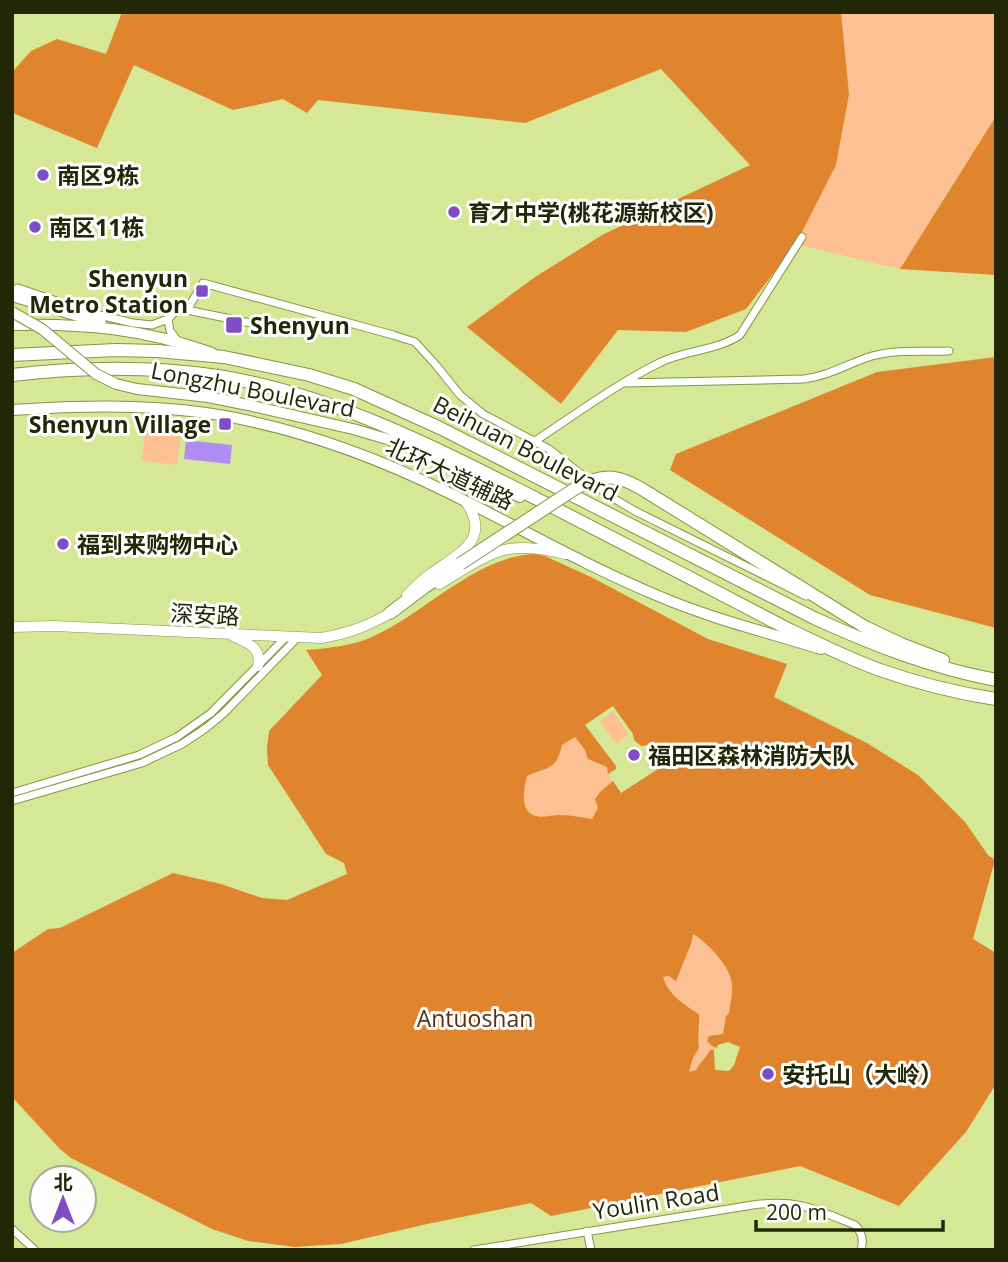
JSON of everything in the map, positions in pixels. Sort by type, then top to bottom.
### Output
[{"type":"highway","name":"Beihuan Boulevard","points":[[12,355],[116,349],[224,357],[309,375],[354,389],[525,470],[814,618],[931,665],[996,680]]},
{"type":"highway","name":"Beihuan Boulevard","points":[[12,377],[43,372],[119,369],[180,371],[242,381],[340,407],[424,443],[790,630],[851,658],[911,680],[996,699]]},
{"type":"highway","points":[[390,613],[426,586],[591,480],[606,477],[621,479],[650,494],[865,627],[901,644],[996,680]]},
{"type":"main road","points":[[12,296],[124,330]]},
{"type":"main road","name":"Longzhu Boulevard","points":[[12,312],[42,329],[96,374],[116,384],[248,405],[387,439],[429,455],[614,539]]},
{"type":"main road","points":[[12,325],[59,324],[124,330],[177,340],[224,357]]},
{"type":"main road","name":"北环大道辅路","points":[[12,410],[97,406],[167,409],[222,415],[297,434],[356,452],[466,502],[655,595],[694,610],[851,658]]},
{"type":"street","points":[[535,441],[623,383],[662,361],[723,343],[740,335],[802,237]]},
{"type":"street","points":[[187,310],[204,283],[415,342],[470,405],[495,422],[535,441],[635,511],[835,609]]},
{"type":"street","points":[[12,288],[133,323],[152,325],[169,318],[178,309],[275,328]]},
{"type":"street","points":[[12,288],[77,315]]},
{"type":"street","points":[[169,318],[170,331],[177,340]]},
{"type":"street","points":[[623,383],[804,379],[823,376],[880,354],[949,351]]},
{"type":"street","points":[[164,425],[167,409]]},
{"type":"street","points":[[390,613],[421,581],[461,553],[474,539],[476,524],[472,510],[466,502]]},
{"type":"street","name":"深安路","points":[[12,627],[54,626],[321,638],[375,623],[486,558],[508,549],[538,549],[572,556]]},
{"type":"street","points":[[229,635],[256,649],[260,657],[258,666]]},
{"type":"street","points":[[12,793],[126,759],[165,744],[211,713],[258,666],[292,637]]},
{"type":"street","points":[[12,802],[142,762],[182,744],[223,714],[292,637]]},
{"type":"street","name":"Youlin Road","points":[[474,1250],[761,1204],[783,1203],[810,1207],[855,1225],[862,1237],[861,1250]]},
{"type":"street","points":[[12,1229],[35,1250]]},
{"type":"street","points":[[587,1231],[591,1250]]},
{"type":"shaded area","points":[[841,12],[996,12],[996,115],[900,269],[796,244],[836,165],[849,94]]},
{"type":"shaded area","points":[[145,430],[181,433],[177,465],[142,461]]},
{"type":"shaded area","points":[[186,440],[232,445],[230,464],[184,459]]},
{"type":"shaded area","points":[[613,711],[629,734],[616,744],[600,721]]},
{"type":"shaded area","points":[[575,736],[588,759],[607,767],[613,781],[600,792],[598,808],[592,819],[562,815],[538,817],[531,814],[524,799],[527,776],[554,764],[562,745]]},
{"type":"shaded area","points":[[693,933],[723,963],[731,978],[732,988],[723,1035],[715,1034],[712,1046],[717,1048],[710,1050],[696,1070],[689,1072],[699,1048],[699,1014],[673,993],[663,976],[676,980]]},
{"type":"green space","points":[[122,12],[841,12],[849,94],[836,165],[796,244],[746,309],[686,332],[618,330],[561,404],[467,327],[535,277],[604,234],[750,165],[661,69],[525,123],[318,100],[307,113],[283,99],[233,110],[134,65],[97,148],[12,111],[14,70],[31,51],[57,39],[106,54]]},
{"type":"green space","points":[[996,116],[996,275],[900,269]]},
{"type":"green space","points":[[996,357],[996,628],[870,595],[670,470],[676,454],[877,372]]},
{"type":"green space","name":"Antuoshan","points":[[534,554],[545,556],[593,578],[708,639],[787,664],[774,697],[867,743],[918,775],[965,822],[988,855],[995,860],[973,939],[996,953],[996,1084],[966,1132],[899,1206],[800,1166],[551,1216],[531,1203],[341,1244],[295,1247],[248,1241],[212,1229],[98,1172],[98,1164],[83,1164],[71,1158],[12,1097],[12,953],[48,929],[60,928],[173,873],[221,884],[262,898],[287,900],[347,874],[344,863],[326,854],[268,765],[269,731],[322,675],[306,650],[349,644],[374,636],[394,626],[471,575],[512,557]],"holes":[[[613,706],[633,734],[634,740],[641,746],[654,744],[664,765],[621,793],[613,781],[595,799],[598,808],[592,819],[562,815],[538,817],[527,810],[524,799],[527,776],[554,764],[562,745],[575,737],[588,759],[607,767],[608,774],[616,769],[585,725]],[[693,934],[718,956],[731,978],[731,999],[723,1034],[709,1036],[707,1041],[717,1048],[718,1045],[728,1042],[740,1047],[729,1071],[715,1070],[714,1050],[710,1050],[696,1070],[689,1072],[699,1048],[699,1014],[673,994],[663,977],[669,976],[676,981]]]},
{"type":"place","name":"南区9栋","points":[[43,175]]},
{"type":"place","name":"育才中学(桃花源新校区)","points":[[454,212]]},
{"type":"place","name":"南区11栋","points":[[35,227]]},
{"type":"place","name":"Shenyun Metro Station","points":[[202,291]]},
{"type":"place","name":"Shenyun","points":[[234,325]]},
{"type":"place","name":"Shenyun Village","points":[[225,424]]},
{"type":"place","name":"福到来购物中心","points":[[63,544]]},
{"type":"place","name":"福田区森林消防大队","points":[[634,755]]},
{"type":"place","name":"安托山（大岭）","points":[[768,1074]]}]
